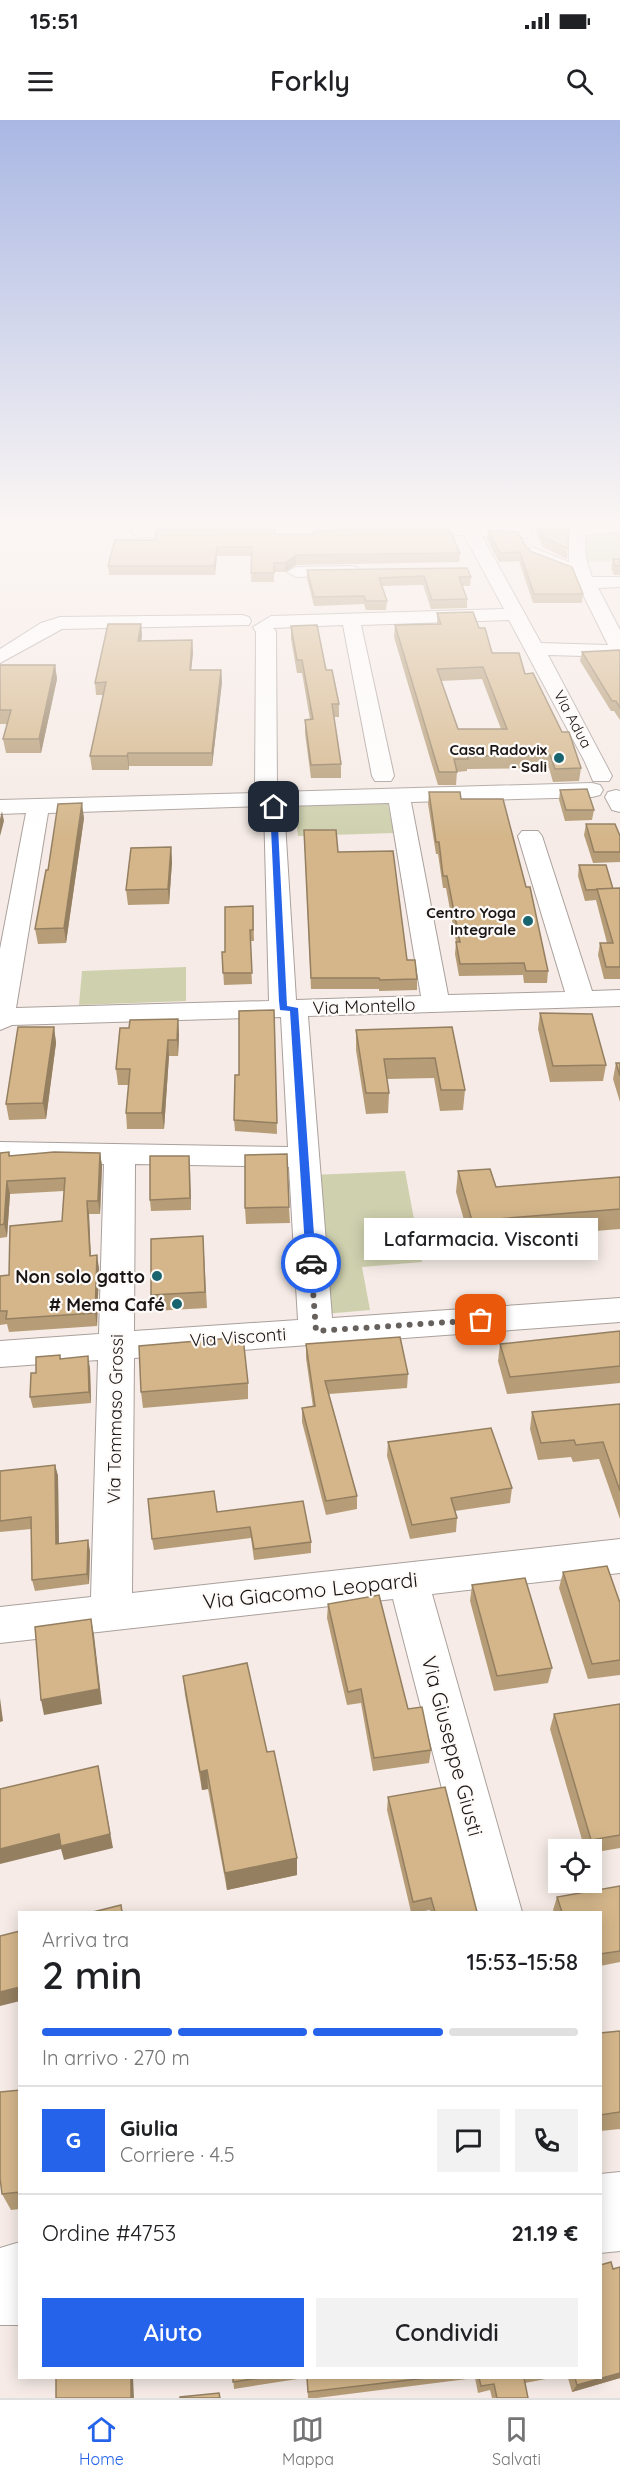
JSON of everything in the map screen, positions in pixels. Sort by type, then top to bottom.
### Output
[{"type":"street","points":[[0,657],[53,625]]},
{"type":"street","points":[[260,625],[266,631],[267,771],[265,777],[303,1157],[316,1331]]},
{"type":"street","points":[[351,625],[383,776]]},
{"type":"street","name":"Via Adua","points":[[523,625],[608,785]]},
{"type":"street","points":[[536,650],[620,650],[608,625]]},
{"type":"street","points":[[0,807],[268,800],[608,785]]},
{"type":"street","points":[[0,802],[268,800]]},
{"type":"street","points":[[400,803],[436,1004]]},
{"type":"street","points":[[0,1019],[37,814]]},
{"type":"street","points":[[530,836],[581,999]]},
{"type":"street","name":"Via Montello","points":[[0,1019],[620,998]]},
{"type":"street","points":[[0,1152],[303,1157]]},
{"type":"street","name":"Via Tommaso Grossi","points":[[111,1612],[120,1154]]},
{"type":"street","name":"Via Visconti","points":[[0,1354],[620,1310]]},
{"type":"street","name":"Via Giacomo Leopardi","points":[[0,1625],[620,1556]]},
{"type":"street","name":"Via Giuseppe Giusti","points":[[408,1579],[498,1911]]},
{"type":"street","points":[[602,2201],[620,2199]]},
{"type":"street","points":[[602,2226],[620,2224]]},
{"type":"street","points":[[0,2276],[18,2271]]},
{"type":"street","points":[[0,2297],[18,2297]]},
{"type":"green space","points":[[387,800],[394,833],[298,836],[294,803]]},
{"type":"green space","points":[[186,967],[186,1001],[79,1005],[82,971]]},
{"type":"green space","points":[[405,1171],[422,1262],[362,1267],[370,1310],[324,1314],[313,1175]]},
{"type":"building","points":[[108,625],[141,625],[138,641],[192,640],[190,670],[221,670],[212,753],[128,753],[127,756],[90,756],[106,682],[95,683]]},
{"type":"building","points":[[317,625],[326,670],[332,670],[339,704],[332,704],[341,764],[311,765],[305,720],[313,719],[302,660],[297,660],[291,626]]},
{"type":"building","points":[[395,625],[478,625],[479,628],[485,628],[492,653],[519,653],[525,674],[533,673],[562,732],[569,732],[581,768],[555,769],[550,755],[467,756],[468,759],[454,759],[457,772],[439,772]],"holes":[[[483,667],[507,729],[458,729],[437,669]]]},
{"type":"building","points":[[619,650],[620,708],[616,701],[612,701],[582,652]]},
{"type":"building","points":[[0,665],[55,665],[39,739],[3,739],[11,710],[0,710]]},
{"type":"building","points":[[587,789],[594,810],[566,810],[560,790]]},
{"type":"building","points":[[429,792],[460,792],[461,799],[503,799],[526,887],[530,887],[548,971],[526,971],[524,963],[460,964],[456,942],[460,942],[447,876],[443,876]]},
{"type":"building","points":[[82,803],[64,928],[35,929],[46,870],[48,870],[58,804]]},
{"type":"building","points":[[586,824],[615,824],[620,836],[620,852],[594,852]]},
{"type":"building","points":[[304,830],[336,830],[338,852],[393,851],[407,960],[415,960],[417,979],[311,978]]},
{"type":"building","points":[[171,847],[168,889],[126,890],[131,848]]},
{"type":"building","points":[[579,865],[606,865],[613,889],[586,890]]},
{"type":"building","points":[[620,888],[620,967],[606,967],[600,943],[613,943],[597,889]]},
{"type":"building","points":[[253,906],[253,930],[250,930],[252,973],[223,973],[225,907]]},
{"type":"building","points":[[274,1010],[277,1123],[234,1120],[235,1075],[239,1075],[239,1011]]},
{"type":"building","points":[[540,1013],[592,1014],[606,1065],[553,1066]]},
{"type":"building","points":[[178,1019],[177,1040],[168,1040],[162,1113],[126,1113],[130,1069],[116,1069],[120,1028],[129,1028],[130,1020]]},
{"type":"building","points":[[18,1027],[54,1027],[43,1103],[6,1104]]},
{"type":"building","points":[[452,1027],[465,1090],[441,1090],[435,1058],[384,1059],[389,1093],[366,1093],[356,1030]]},
{"type":"building","points":[[616,1063],[620,1063],[620,1076]]},
{"type":"building","points":[[9,1152],[9,1156],[54,1152],[100,1153],[98,1201],[87,1201],[90,1256],[97,1255],[95,1313],[6,1319],[7,1311],[0,1311],[0,1276],[9,1275],[10,1226],[62,1221],[65,1178],[7,1181],[4,1224],[0,1225],[0,1153]]},
{"type":"building","points":[[287,1154],[289,1207],[245,1208],[245,1155]]},
{"type":"building","points":[[150,1156],[189,1156],[190,1198],[150,1200]]},
{"type":"building","points":[[490,1169],[496,1187],[620,1177],[620,1209],[472,1221],[458,1171]]},
{"type":"building","points":[[203,1236],[205,1292],[151,1295],[151,1239]]},
{"type":"building","points":[[620,1331],[620,1366],[510,1377],[500,1344]]},
{"type":"building","points":[[243,1337],[248,1383],[141,1392],[139,1346]]},
{"type":"building","points":[[400,1337],[408,1374],[325,1381],[357,1496],[326,1501],[302,1408],[315,1406],[306,1344]]},
{"type":"building","points":[[60,1355],[60,1359],[88,1356],[89,1392],[30,1397],[31,1373],[36,1373],[36,1357]]},
{"type":"building","points":[[620,1404],[620,1491],[603,1442],[576,1445],[574,1440],[541,1443],[532,1412]]},
{"type":"building","points":[[491,1428],[512,1488],[451,1498],[457,1518],[412,1525],[388,1442]]},
{"type":"building","points":[[55,1465],[56,1544],[88,1540],[87,1574],[32,1580],[31,1517],[0,1521],[0,1471]]},
{"type":"building","points":[[214,1491],[217,1512],[303,1501],[311,1542],[254,1549],[250,1527],[152,1539],[148,1499]]},
{"type":"building","points":[[607,1566],[620,1603],[620,1660],[592,1664],[563,1572]]},
{"type":"building","points":[[525,1578],[552,1668],[497,1676],[472,1585]]},
{"type":"building","points":[[379,1595],[408,1709],[422,1707],[431,1750],[374,1758],[361,1689],[348,1692],[328,1604]]},
{"type":"building","points":[[91,1619],[99,1689],[41,1700],[35,1627]]},
{"type":"building","points":[[247,1663],[267,1752],[274,1751],[297,1858],[225,1873],[207,1770],[200,1772],[183,1676]]},
{"type":"building","points":[[620,1704],[620,1835],[591,1839],[554,1714]]},
{"type":"building","points":[[98,1766],[110,1834],[61,1846],[59,1834],[0,1849],[0,1789]]},
{"type":"building","points":[[445,1787],[477,1911],[435,1911],[431,1898],[413,1902],[388,1797]]},
{"type":"building","points":[[620,1886],[620,1951],[602,1954],[602,1911],[562,1911],[557,1897],[580,1893],[602,1893],[602,1889]]},
{"type":"building","points":[[121,1905],[122,1911],[97,1911]]},
{"type":"building","points":[[18,1932],[18,1988],[0,1992],[0,1936]]},
{"type":"building","points":[[620,2031],[620,2112],[602,2115],[602,2033]]},
{"type":"building","points":[[18,2090],[18,2192],[2,2194],[0,2178],[0,2092]]},
{"type":"building","points":[[611,2262],[613,2269],[620,2267],[620,2373],[602,2378],[602,2264]]},
{"type":"building","points":[[56,2379],[131,2379],[131,2398],[56,2398]]},
{"type":"building","points":[[233,2379],[253,2379],[233,2382]]},
{"type":"building","points":[[307,2379],[418,2379],[308,2392]]},
{"type":"building","points":[[479,2379],[524,2379],[528,2398],[497,2398],[494,2384],[481,2386]]},
{"type":"building","points":[[575,2379],[598,2379],[577,2385]]},
{"type":"building","points":[[219,2393],[220,2398],[180,2398],[180,2397]]},
{"type":"way so far","points":[[311,1263],[316,1331],[481,1320]]},
{"type":"place","name":"Casa Radovix - Sali","points":[[559,758]]},
{"type":"place","name":"Centro Yoga Integrale","points":[[528,921]]},
{"type":"place","name":"Non solo gatto","points":[[157,1276]]},
{"type":"place","name":"# Mema Café","points":[[177,1304]]},
{"type":"place","name":"Lafarmacia. Visconti","points":[[481,1320]]},
{"type":"route","points":[[274,807],[283,1008],[294,1008],[311,1263]]}]
